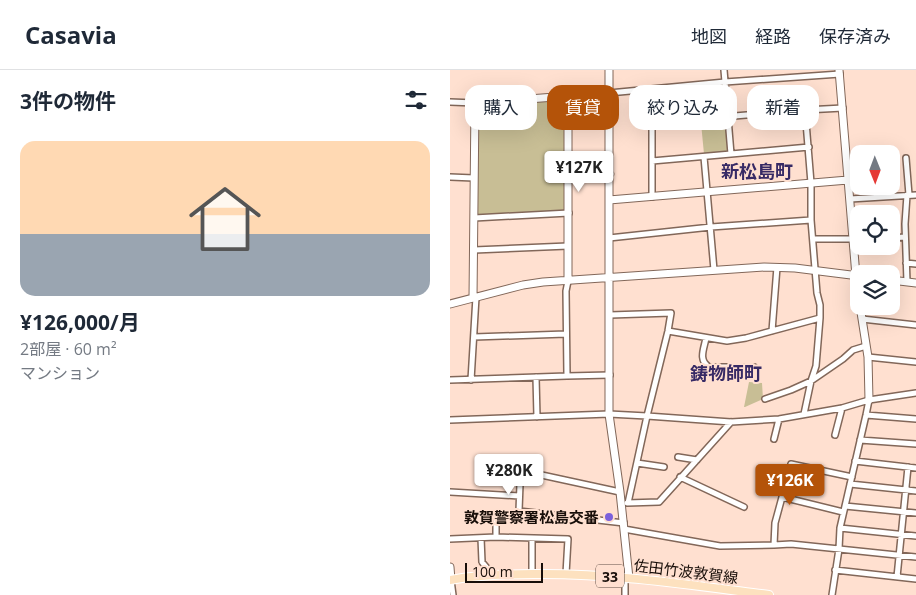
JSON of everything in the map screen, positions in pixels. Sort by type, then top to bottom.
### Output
[{"type":"main road","name":"佐田竹波敦賀線","points":[[451,580],[487,575],[566,574],[627,578],[769,595]]},
{"type":"street","points":[[609,70],[609,85]]},
{"type":"street","points":[[724,70],[726,85]]},
{"type":"street","points":[[694,85],[839,72],[851,205]]},
{"type":"street","points":[[450,102],[465,103]]},
{"type":"street","points":[[819,109],[842,108]]},
{"type":"street","points":[[471,380],[474,337],[475,130]]},
{"type":"street","points":[[567,376],[568,130]]},
{"type":"street","points":[[609,130],[609,414],[620,492],[625,503]]},
{"type":"street","points":[[652,130],[652,197]]},
{"type":"street","points":[[729,130],[731,154]]},
{"type":"street","points":[[804,414],[816,366],[820,318],[820,305],[816,293],[811,220],[811,183],[807,130]]},
{"type":"street","points":[[652,161],[809,147]]},
{"type":"street","points":[[704,157],[714,270]]},
{"type":"street","points":[[906,158],[908,195],[905,238],[907,282]]},
{"type":"street","points":[[568,173],[610,174]]},
{"type":"street","points":[[450,177],[474,178]]},
{"type":"street","points":[[609,200],[848,180]]},
{"type":"street","points":[[850,199],[916,195]]},
{"type":"street","points":[[474,218],[568,213]]},
{"type":"street","points":[[609,238],[711,227],[811,220]]},
{"type":"street","points":[[900,238],[905,238]]},
{"type":"street","points":[[813,239],[850,239]]},
{"type":"street","points":[[474,250],[568,246]]},
{"type":"street","points":[[906,263],[916,264]]},
{"type":"street","points":[[772,331],[777,267]]},
{"type":"street","points":[[450,304],[523,285],[543,282],[777,267],[850,275]]},
{"type":"street","points":[[900,281],[916,283]]},
{"type":"street","points":[[610,315],[671,313],[637,463],[625,503],[624,526],[627,578],[625,595]]},
{"type":"street","points":[[832,595],[840,528],[869,400],[868,357],[861,315]]},
{"type":"street","points":[[668,331],[727,340],[746,338],[820,318]]},
{"type":"street","points":[[862,320],[916,325]]},
{"type":"street","points":[[474,337],[566,334]]},
{"type":"street","points":[[706,338],[702,357],[704,363],[709,367],[754,368]]},
{"type":"street","points":[[765,399],[792,390],[811,380],[853,350],[866,346]]},
{"type":"street","points":[[868,357],[916,362]]},
{"type":"street","points":[[450,380],[610,375]]},
{"type":"street","points":[[536,377],[537,417]]},
{"type":"street","points":[[450,420],[609,414],[731,422],[779,419],[842,408],[869,400],[916,393]]},
{"type":"street","points":[[835,436],[842,408]]},
{"type":"street","points":[[866,415],[916,419]]},
{"type":"street","points":[[774,439],[779,419]]},
{"type":"street","points":[[625,503],[659,502],[731,422]]},
{"type":"street","points":[[860,440],[916,444]]},
{"type":"street","points":[[678,457],[697,460]]},
{"type":"street","points":[[855,461],[916,468]]},
{"type":"street","points":[[637,463],[664,467]]},
{"type":"street","points":[[774,545],[775,523],[791,464],[852,477]]},
{"type":"street","points":[[897,577],[908,467]]},
{"type":"street","points":[[620,492],[537,474],[527,478],[520,484],[519,511],[624,526],[720,546],[791,544],[916,557]]},
{"type":"street","points":[[680,477],[744,507]]},
{"type":"street","points":[[850,484],[916,491]]},
{"type":"street","points":[[450,492],[519,496]]},
{"type":"street","points":[[782,497],[844,509],[916,513]]},
{"type":"street","points":[[496,518],[496,537]]},
{"type":"street","points":[[840,528],[916,536]]},
{"type":"street","points":[[450,539],[496,537],[568,539],[566,574]]},
{"type":"street","points":[[481,538],[482,562],[487,568],[487,575]]},
{"type":"street","points":[[532,538],[532,574]]},
{"type":"street","points":[[450,567],[453,595]]},
{"type":"street","points":[[835,570],[916,579]]},
{"type":"shaded area","points":[[547,101],[547,130],[565,130],[566,209],[563,211],[479,216],[477,214],[478,130],[537,130],[537,102]]},
{"type":"shaded area","points":[[702,130],[727,130],[729,149],[727,152],[704,154]]},
{"type":"shaded area","points":[[749,382],[762,383],[763,399],[744,407]]},
{"type":"place","name":"敦賀警察署松島交番","points":[[609,517]]},
{"type":"district","name":"新松島町","points":[[757,171]]},
{"type":"district","name":"鋳物師町","points":[[726,373]]}]
